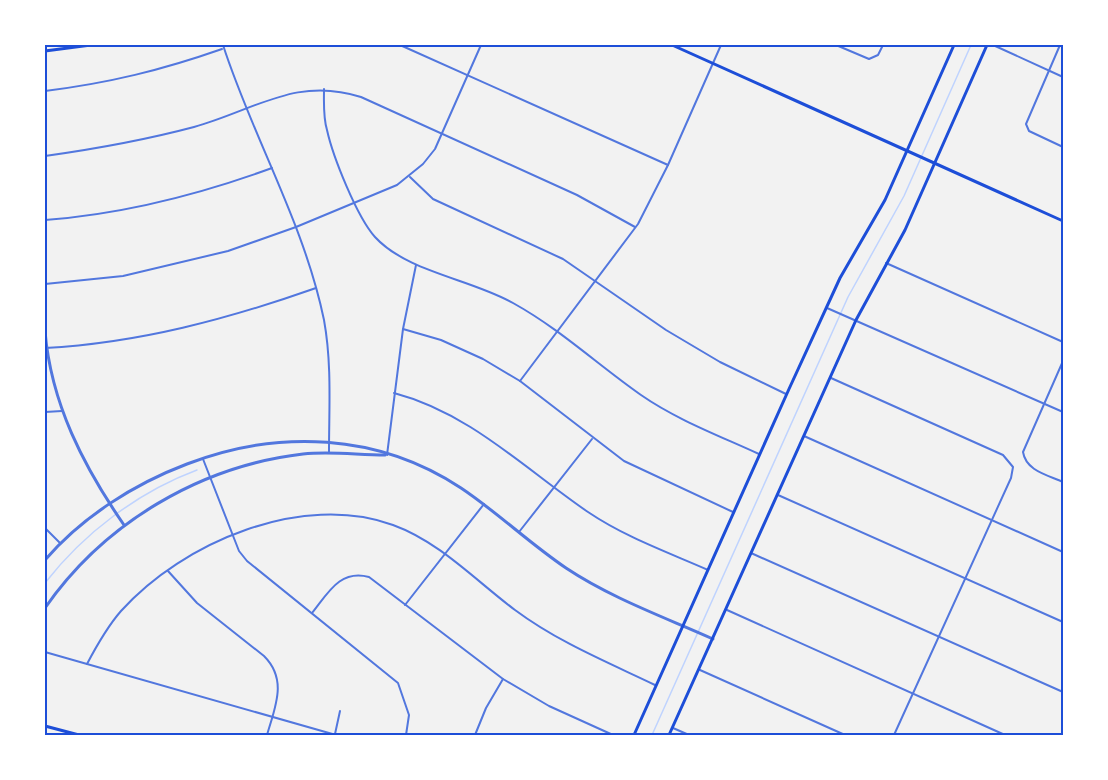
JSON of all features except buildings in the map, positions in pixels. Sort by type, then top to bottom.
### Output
[{"type":"main road","points":[[45,51],[91,45]]},
{"type":"main road","points":[[672,45],[1063,221]]},
{"type":"main road","points":[[634,735],[786,394],[840,278],[885,200],[954,45]]},
{"type":"main road","points":[[669,735],[856,320],[905,230],[987,45]]},
{"type":"main road","points":[[45,726],[79,735]]},
{"type":"street","points":[[400,45],[668,165]]},
{"type":"street","points":[[45,284],[123,276],[228,251],[296,227],[410,177],[430,157],[481,45]]},
{"type":"street","points":[[520,381],[636,227],[668,165],[721,45]]},
{"type":"street","points":[[836,45],[866,59],[875,58],[883,45]]},
{"type":"street","points":[[993,45],[1063,77]]},
{"type":"street","points":[[1060,45],[1026,122],[1029,131],[1063,147]]},
{"type":"street","points":[[45,91],[88,86],[162,70],[223,47],[296,227],[316,288],[330,369],[329,453]]},
{"type":"street","points":[[324,89],[326,130],[363,221],[382,245],[416,264],[496,294],[558,331],[653,403],[759,454]]},
{"type":"street","points":[[45,156],[105,148],[197,126],[301,90],[324,89],[361,97],[577,195],[636,227]]},
{"type":"street","points":[[45,220],[107,214],[172,200],[272,168]]},
{"type":"street","points":[[410,177],[433,199],[546,250],[597,281],[675,336],[720,362],[786,394]]},
{"type":"street","points":[[886,263],[1063,342]]},
{"type":"street","points":[[387,454],[403,329],[416,264]]},
{"type":"street","points":[[46,348],[105,342],[210,323],[316,288]]},
{"type":"street","points":[[827,308],[1063,412]]},
{"type":"street","points":[[403,329],[458,347],[520,381],[592,439],[639,469],[734,512]]},
{"type":"street","points":[[45,331],[46,348],[62,411],[76,446],[124,525]]},
{"type":"street","points":[[1063,361],[1023,449],[1025,459],[1033,468],[1063,482]]},
{"type":"street","points":[[831,377],[1004,455],[1013,467],[894,735]]},
{"type":"street","points":[[394,393],[457,418],[611,527],[708,570]]},
{"type":"street","points":[[45,412],[62,411]]},
{"type":"street","points":[[804,436],[1063,552]]},
{"type":"street","points":[[519,532],[592,439]]},
{"type":"street","points":[[45,560],[110,504],[154,478],[202,458],[261,444],[329,442],[359,445],[428,469],[484,504],[588,581],[713,639]]},
{"type":"street","points":[[45,608],[73,573],[124,525],[170,496],[210,477],[277,457],[329,453],[387,454]]},
{"type":"street","points":[[202,458],[232,536],[247,561],[398,683],[409,715],[406,735]]},
{"type":"street","points":[[778,495],[1063,622]]},
{"type":"street","points":[[405,605],[484,504]]},
{"type":"street","points":[[87,664],[98,641],[121,611],[168,571],[195,554],[232,536],[275,522],[316,515],[364,517],[409,531],[446,554],[515,610],[550,633],[656,685]]},
{"type":"street","points":[[45,528],[61,544]]},
{"type":"street","points":[[752,553],[1063,692]]},
{"type":"street","points":[[168,571],[197,603],[269,662],[276,672],[279,692],[267,735]]},
{"type":"street","points":[[312,613],[336,582],[355,575],[376,581],[503,679],[549,706],[614,735]]},
{"type":"street","points":[[726,610],[1005,735]]},
{"type":"street","points":[[45,652],[335,735],[340,711]]},
{"type":"street","points":[[700,670],[845,735]]},
{"type":"street","points":[[475,735],[486,708],[503,679]]},
{"type":"street","points":[[673,728],[689,735]]},
{"type":"waterway","points":[[652,735],[848,297],[904,196],[971,45]]},
{"type":"waterway","points":[[45,583],[77,547],[114,516],[154,490],[197,470]]}]
